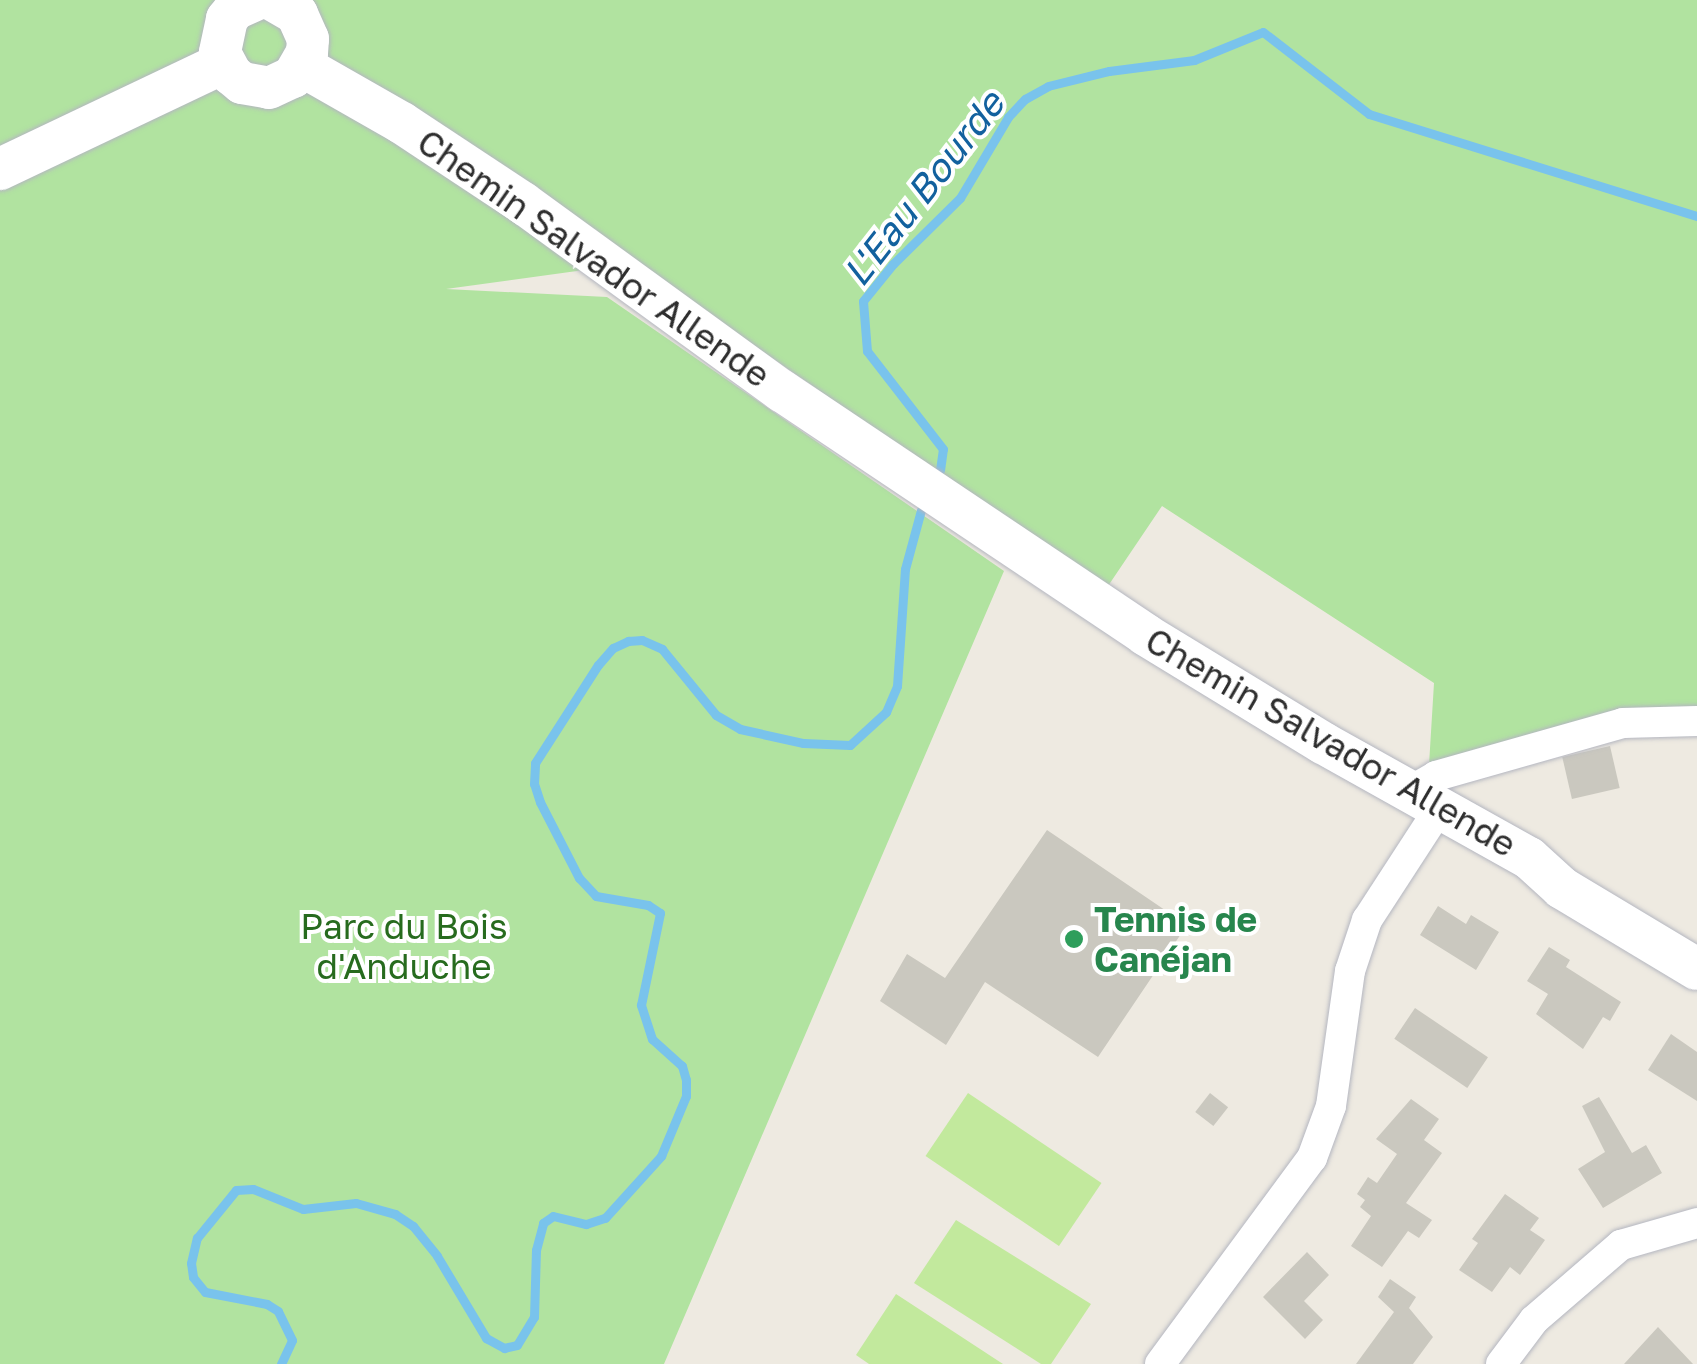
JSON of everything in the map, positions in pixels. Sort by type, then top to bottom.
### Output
[{"type":"street","points":[[255,1],[297,14],[304,26],[307,53],[302,66],[282,84],[255,88],[231,74],[223,63],[221,30],[235,9],[255,1]]},
{"type":"street","points":[[0,169],[223,63]]},
{"type":"street","name":"Chemin Salvador Allende","points":[[302,66],[402,123],[508,193],[768,382],[1189,662],[1323,743],[1529,858],[1562,888],[1697,969]]},
{"type":"street","points":[[1160,1364],[1312,1158],[1330,1106],[1350,971],[1367,920],[1436,776],[1624,723],[1697,720]]},
{"type":"street","points":[[1501,1364],[1534,1320],[1621,1245],[1697,1223]]},
{"type":"green space","name":"Parc du Bois d'Anduche","points":[[0,0],[1697,0],[1697,721],[1429,765],[1434,683],[1162,506],[1106,589],[635,263],[446,289],[607,297],[1004,571],[664,1364],[0,1364]]},
{"type":"green space","points":[[968,1093],[1101,1183],[1059,1246],[926,1156]]},
{"type":"green space","points":[[956,1220],[1091,1304],[1051,1364],[1041,1364],[914,1283]]},
{"type":"green space","points":[[896,1294],[1003,1364],[869,1364],[856,1355]]},
{"type":"building","points":[[1610,746],[1620,788],[1572,799],[1562,757]]},
{"type":"building","name":"Tennis de Canéjan","points":[[1047,830],[1187,925],[1098,1057],[985,982],[946,1045],[880,1001],[907,954],[945,978]]},
{"type":"building","points":[[1438,906],[1466,924],[1471,915],[1499,932],[1476,970],[1420,935]]},
{"type":"building","points":[[1549,947],[1570,960],[1566,967],[1621,1002],[1610,1021],[1603,1017],[1583,1049],[1536,1014],[1548,994],[1527,981]]},
{"type":"building","points":[[1415,1008],[1488,1057],[1467,1088],[1394,1039]]},
{"type":"building","points":[[1671,1034],[1697,1052],[1697,1101],[1648,1070]]},
{"type":"building","points":[[1210,1093],[1228,1107],[1213,1126],[1195,1112]]},
{"type":"building","points":[[1599,1097],[1632,1153],[1646,1145],[1662,1173],[1603,1208],[1578,1169],[1605,1152],[1582,1106]]},
{"type":"building","points":[[1411,1099],[1439,1119],[1424,1140],[1442,1153],[1406,1203],[1432,1220],[1419,1238],[1408,1231],[1382,1267],[1351,1246],[1371,1216],[1360,1207],[1365,1200],[1357,1194],[1368,1177],[1377,1183],[1397,1154],[1376,1139]]},
{"type":"building","points":[[1505,1194],[1539,1218],[1530,1230],[1545,1240],[1520,1275],[1510,1267],[1492,1292],[1459,1270],[1478,1243],[1472,1239]]},
{"type":"building","points":[[1307,1252],[1329,1275],[1304,1301],[1323,1320],[1305,1339],[1263,1297]]},
{"type":"building","points":[[1390,1279],[1416,1297],[1409,1308],[1433,1337],[1413,1364],[1356,1364],[1394,1312],[1378,1297]]},
{"type":"building","points":[[1658,1327],[1693,1364],[1624,1364]]},
{"type":"waterway","name":"L'Eau Bourde","points":[[940,470],[943,449],[867,351],[863,301],[893,264],[960,198],[1008,117],[1025,99],[1048,86],[1109,71],[1194,60],[1263,32],[1369,114],[1697,216]]},
{"type":"waterway","name":"L'Eau Bourde","points":[[281,1364],[292,1340],[278,1311],[267,1304],[205,1292],[193,1277],[191,1263],[197,1238],[236,1190],[253,1189],[303,1209],[356,1203],[395,1214],[413,1226],[437,1256],[486,1338],[504,1348],[517,1345],[534,1317],[536,1250],[543,1223],[553,1216],[586,1224],[605,1218],[661,1156],[686,1096],[686,1080],[682,1066],[652,1039],[641,1005],[660,913],[648,905],[596,896],[579,878],[540,802],[534,784],[535,763],[598,665],[613,648],[642,640],[662,649],[716,715],[740,729],[803,743],[850,745],[886,712],[897,686],[905,569],[921,510]]},
{"type":"place","name":"Tennis de Canéjan","points":[[1074,939]]}]
